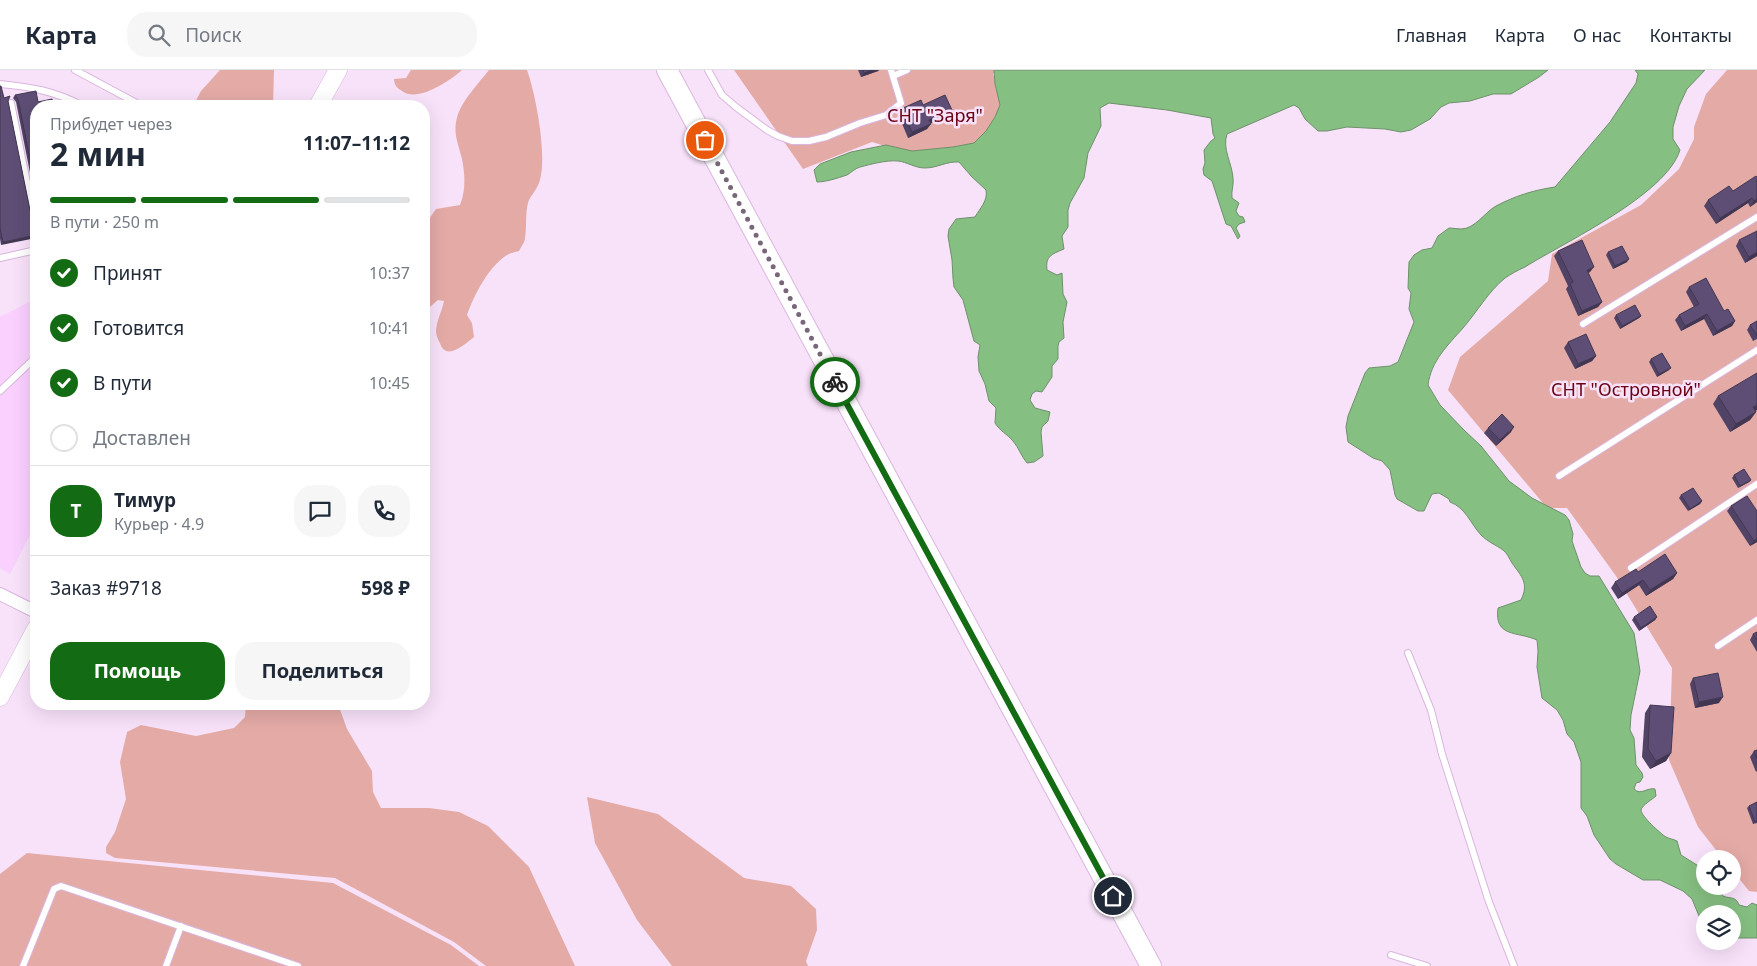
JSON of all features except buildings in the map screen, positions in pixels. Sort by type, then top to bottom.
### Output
[{"type":"main road","points":[[321,100],[338,70]]},
{"type":"main road","points":[[667,70],[1151,966]]},
{"type":"main road","points":[[0,697],[30,641]]},
{"type":"street","points":[[0,594],[30,609]]},
{"type":"lane","points":[[75,70],[131,100]]},
{"type":"lane","points":[[708,70],[722,95],[736,107],[767,130],[792,141],[809,141],[826,137],[886,115],[901,103],[892,73],[906,70]]},
{"type":"lane","points":[[0,84],[48,90],[71,100]]},
{"type":"lane","points":[[11,103],[30,197]]},
{"type":"lane","points":[[1583,324],[1757,217]]},
{"type":"lane","points":[[0,258],[30,251]]},
{"type":"lane","points":[[1559,476],[1757,350]]},
{"type":"lane","points":[[0,392],[30,363]]},
{"type":"lane","points":[[1631,568],[1757,484]]},
{"type":"lane","points":[[1718,646],[1757,620]]},
{"type":"lane","points":[[1408,653],[1431,710],[1442,754],[1489,902],[1514,966]]},
{"type":"lane","points":[[25,965],[54,889],[61,886],[181,926],[280,963],[298,966]]},
{"type":"lane","points":[[166,966],[181,926]]},
{"type":"lane","points":[[1391,956],[1427,966]]},
{"type":"shaded area","points":[[994,70],[1548,70],[1511,94],[1493,94],[1470,101],[1449,103],[1441,107],[1430,119],[1411,130],[1401,132],[1385,129],[1347,127],[1318,131],[1305,119],[1299,108],[1294,105],[1227,134],[1226,151],[1233,181],[1232,198],[1239,203],[1236,211],[1239,216],[1243,217],[1245,222],[1239,224],[1236,228],[1240,236],[1238,239],[1231,226],[1226,224],[1212,181],[1204,175],[1204,150],[1215,138],[1211,118],[1167,110],[1109,103],[1100,108],[1101,126],[1088,153],[1084,178],[1068,210],[1068,227],[1062,236],[1064,249],[1050,256],[1047,262],[1047,270],[1057,275],[1062,273],[1063,294],[1067,302],[1063,322],[1064,338],[1059,342],[1058,359],[1052,366],[1052,377],[1042,392],[1036,391],[1032,394],[1030,400],[1035,408],[1050,412],[1048,421],[1042,427],[1041,432],[1043,456],[1034,462],[1027,463],[1013,441],[995,423],[996,408],[989,401],[985,384],[979,371],[978,357],[980,345],[974,341],[963,300],[954,287],[948,236],[949,229],[956,219],[975,217],[985,201],[986,190],[959,162],[925,168],[898,161],[884,162],[860,167],[847,175],[821,182],[817,182],[814,170],[820,164],[851,152],[886,145],[912,151],[974,143],[986,131],[1000,105]]},
{"type":"shaded area","points":[[1635,70],[1705,70],[1687,89],[1679,106],[1673,127],[1673,139],[1680,150],[1671,167],[1656,184],[1612,216],[1505,278],[1446,347],[1436,361],[1428,385],[1440,405],[1481,446],[1509,481],[1532,498],[1565,515],[1569,520],[1573,534],[1572,541],[1581,567],[1590,576],[1599,576],[1634,633],[1640,671],[1631,715],[1630,730],[1634,738],[1636,765],[1643,777],[1640,782],[1636,783],[1634,789],[1642,792],[1655,789],[1656,796],[1643,806],[1642,813],[1663,835],[1677,841],[1681,855],[1696,864],[1696,895],[1722,895],[1734,899],[1739,905],[1696,905],[1696,909],[1692,899],[1683,891],[1660,880],[1643,880],[1610,859],[1594,835],[1587,816],[1581,808],[1581,762],[1574,742],[1567,734],[1563,720],[1557,710],[1542,698],[1537,667],[1537,640],[1508,632],[1503,629],[1498,618],[1498,608],[1521,600],[1524,585],[1521,576],[1504,551],[1486,540],[1464,512],[1450,502],[1449,499],[1439,493],[1432,494],[1424,511],[1418,511],[1397,499],[1390,470],[1382,461],[1373,458],[1348,442],[1346,427],[1348,416],[1365,373],[1369,368],[1390,366],[1398,362],[1414,322],[1409,309],[1411,293],[1408,288],[1409,262],[1414,255],[1422,250],[1432,248],[1438,236],[1449,228],[1466,228],[1503,202],[1525,194],[1555,187],[1610,122],[1636,83],[1638,74]]},
{"type":"shaded area","points":[[30,301],[30,535],[10,574],[0,568],[0,316]]},
{"type":"shaded area","points":[[1752,903],[1757,905],[1757,938],[1741,938],[1741,906],[1747,907]]},
{"type":"green space","points":[[220,70],[274,70],[273,100],[196,100],[201,91]]},
{"type":"green space","points":[[411,70],[462,70],[442,85],[424,93],[408,94],[396,86],[394,79],[406,78]]},
{"type":"green space","points":[[489,70],[527,70],[540,125],[542,169],[539,183],[528,203],[525,240],[523,244],[519,251],[507,255],[494,266],[478,290],[467,315],[472,323],[474,337],[456,350],[447,351],[443,348],[436,332],[444,301],[438,300],[430,307],[430,218],[436,209],[460,205],[464,188],[464,177],[462,159],[456,137],[456,121],[464,102]]},
{"type":"green space","name":"СНТ \"Заря\"","points":[[734,70],[999,70],[993,74],[1008,112],[978,154],[931,160],[872,142],[803,169]]},
{"type":"green space","name":"СНТ \"Островной\"","points":[[1727,70],[1757,70],[1757,892],[1749,891],[1741,881],[1741,850],[1716,850],[1698,827],[1669,760],[1672,668],[1616,576],[1567,508],[1547,508],[1448,390],[1460,357],[1548,281],[1552,254],[1641,205],[1679,169],[1694,139],[1694,127],[1706,94]]},
{"type":"green space","points":[[246,710],[340,710],[347,729],[372,771],[373,792],[381,808],[429,808],[459,812],[488,826],[529,867],[575,966],[486,966],[454,942],[335,878],[115,858],[106,853],[106,847],[115,832],[126,799],[120,762],[127,732],[141,725],[196,736],[234,728],[245,717]]},
{"type":"green space","points":[[587,797],[658,814],[744,878],[791,886],[816,909],[817,930],[806,961],[808,966],[672,966],[637,920],[595,843]]},
{"type":"green space","points":[[27,853],[333,883],[451,945],[479,966],[0,966],[0,874]]},
{"type":"way so far","points":[[705,140],[835,382]]},
{"type":"route","points":[[835,382],[1113,896]]}]
